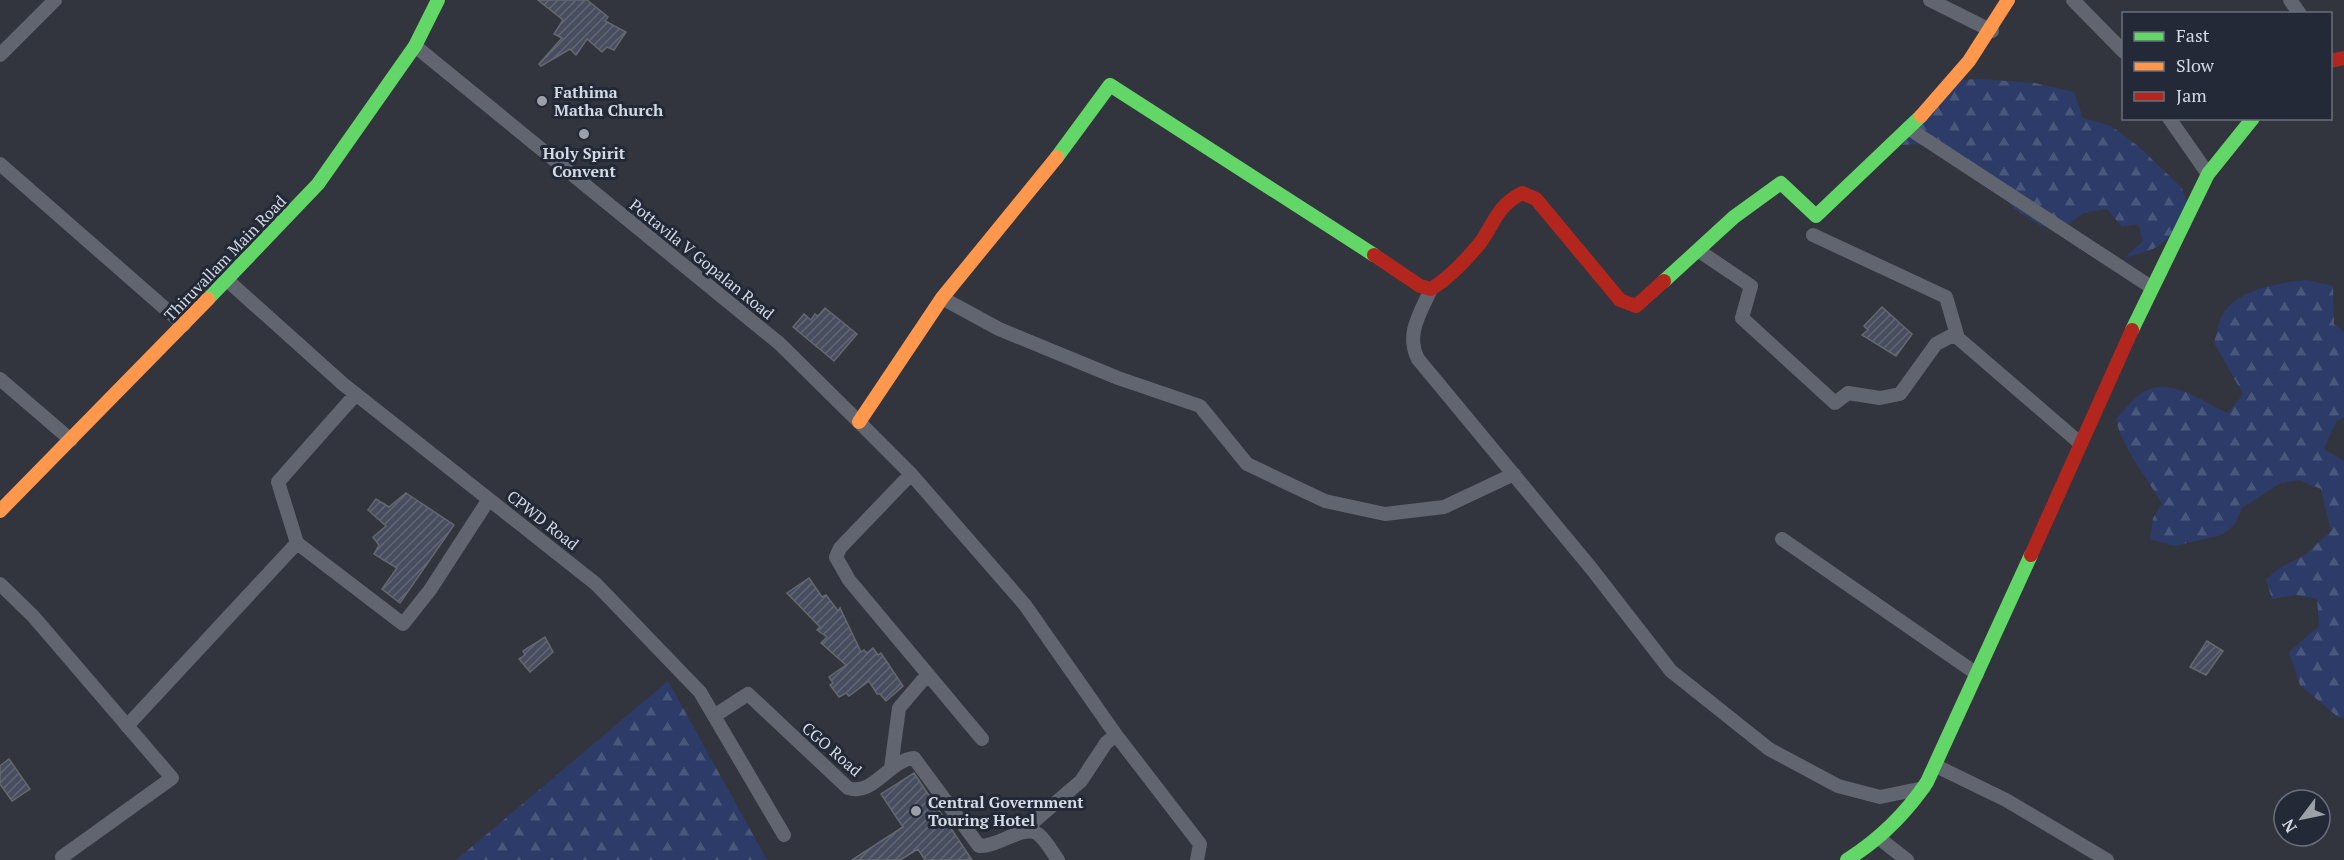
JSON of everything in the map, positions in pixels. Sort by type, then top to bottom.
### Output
[{"type":"street","points":[[0,55],[55,0]]},
{"type":"street","name":"Thiruvallam Main Road","points":[[0,511],[184,325],[318,184],[415,46],[438,0]]},
{"type":"street","points":[[1930,0],[1992,31]]},
{"type":"street","points":[[1924,788],[1880,797],[1859,794],[1807,771],[1769,749],[1671,671],[1514,474],[1418,359],[1412,349],[1413,331],[1431,289],[1441,283],[1479,244],[1506,201],[1522,193],[1536,199],[1620,300],[1636,306],[1734,217],[1781,183],[1816,216],[1941,97],[1992,31],[2008,0]]},
{"type":"street","points":[[2073,0],[2122,50]]},
{"type":"street","name":"Pottavila V Gopalan Road","points":[[415,46],[780,344],[911,474],[1025,605],[1116,735],[1200,844],[1197,860]]},
{"type":"street","points":[[859,422],[942,298],[1044,174],[1110,85],[1292,200],[1420,286],[1431,289]]},
{"type":"street","points":[[2170,120],[2208,174]]},
{"type":"street","points":[[1847,860],[1880,839],[1916,802],[1924,788],[1936,766],[2151,287],[2208,174],[2251,120]]},
{"type":"street","points":[[1908,128],[2151,287]]},
{"type":"street","points":[[0,164],[184,325]]},
{"type":"street","points":[[1813,235],[1946,297],[1958,338]]},
{"type":"street","points":[[1699,251],[1751,286],[1742,318],[1834,403],[1848,393],[1880,398],[1891,398],[1900,394],[1936,344],[1951,336],[1958,338],[2081,444]]},
{"type":"street","name":"CPWD Road","points":[[227,280],[356,394],[596,584],[700,692],[784,835]]},
{"type":"street","points":[[942,298],[999,329],[1118,378],[1200,406],[1247,464],[1325,501],[1384,514],[1444,507],[1514,474]]},
{"type":"street","points":[[0,379],[71,440]]},
{"type":"street","points":[[356,394],[278,482],[297,543],[403,624],[430,590],[489,499]]},
{"type":"street","points":[[911,474],[840,548],[836,557],[849,580],[982,739]]},
{"type":"street","points":[[1782,539],[1977,674]]},
{"type":"street","points":[[127,726],[297,543]]},
{"type":"street","points":[[0,584],[33,616],[172,778],[62,857]]},
{"type":"street","points":[[891,768],[899,708],[928,674]]},
{"type":"street","name":"CGO Road","points":[[714,716],[748,694],[848,788],[857,791],[867,787],[905,759],[914,758],[979,846],[990,847],[1024,830]]},
{"type":"street","points":[[1024,830],[1081,781],[1106,743],[1116,735]]},
{"type":"street","points":[[1936,766],[2006,800],[2107,860]]},
{"type":"street","points":[[1024,830],[1037,834],[1059,860]]},
{"type":"street","points":[[1880,839],[1907,860]]},
{"type":"green space","points":[[1980,79],[2035,83],[2074,92],[2083,118],[2111,126],[2138,146],[2181,187],[2187,202],[2176,226],[2165,241],[2149,250],[2124,258],[2143,241],[2138,224],[2122,227],[2107,209],[2083,213],[2069,224],[2041,226],[2013,208],[1999,187],[1941,150],[1916,144],[1902,145],[1957,80]]},
{"type":"green space","points":[[2307,280],[2333,286],[2334,324],[2344,332],[2344,417],[2336,422],[2324,449],[2344,461],[2344,718],[2338,717],[2300,685],[2289,652],[2319,626],[2317,599],[2296,595],[2272,599],[2266,579],[2280,568],[2306,554],[2331,531],[2321,489],[2299,480],[2281,483],[2242,508],[2235,524],[2222,535],[2174,546],[2150,539],[2153,518],[2162,504],[2129,452],[2116,419],[2139,395],[2150,389],[2161,387],[2185,392],[2228,413],[2243,394],[2214,343],[2222,316],[2237,299],[2248,293],[2272,285]]},
{"type":"green space","points":[[668,681],[767,860],[456,860]]},
{"type":"building","points":[[538,0],[587,0],[608,17],[605,21],[626,32],[614,50],[607,47],[602,52],[587,39],[576,55],[570,49],[541,66],[539,64],[562,38],[554,34],[563,20]]},
{"type":"building","points":[[1882,307],[1912,334],[1896,356],[1862,335],[1868,330],[1864,326]]},
{"type":"building","points":[[825,308],[857,334],[834,361],[793,327],[804,314],[811,320],[815,314],[818,316]]},
{"type":"building","points":[[406,493],[454,525],[400,603],[382,589],[397,568],[374,554],[379,545],[373,537],[386,526],[368,510],[376,499],[389,507]]},
{"type":"building","points":[[809,578],[822,597],[826,595],[838,611],[840,608],[861,652],[864,650],[867,653],[873,648],[878,655],[881,653],[903,686],[886,701],[880,694],[877,694],[869,681],[849,696],[846,693],[839,697],[830,685],[833,683],[829,677],[846,665],[821,643],[827,637],[817,630],[820,627],[787,593]]},
{"type":"building","points":[[545,637],[553,652],[530,672],[519,659],[525,655],[523,651]]},
{"type":"building","points":[[2207,641],[2223,651],[2206,675],[2190,667]]},
{"type":"building","points":[[9,759],[30,789],[12,801],[0,784],[0,766]]},
{"type":"building","name":"Central Government Touring Hotel","points":[[914,773],[972,860],[925,860],[918,849],[900,860],[852,860],[903,827],[881,794]]},
{"type":"traffic: fast","points":[[208,299],[318,184],[415,46],[438,0]]},
{"type":"traffic: fast","points":[[1057,157],[1110,85],[1374,255]]},
{"type":"traffic: fast","points":[[1664,281],[1734,217],[1781,183],[1816,216],[1921,116]]},
{"type":"traffic: fast","points":[[2132,330],[2208,174],[2251,120]]},
{"type":"traffic: fast","points":[[1847,860],[1891,826],[1927,782],[2031,555]]},
{"type":"traffic: slow","points":[[1921,116],[1969,61],[2008,0]]},
{"type":"traffic: slow","points":[[859,422],[942,298],[1057,157]]},
{"type":"traffic: slow","points":[[0,511],[208,299]]},
{"type":"traffic: jam","points":[[2332,61],[2344,58]]},
{"type":"traffic: jam","points":[[1374,255],[1420,286],[1431,289],[1464,262],[1507,203],[1522,193],[1536,199],[1620,300],[1636,306],[1664,281]]},
{"type":"traffic: jam","points":[[2031,555],[2132,330]]},
{"type":"place","name":"Fathima Matha Church","points":[[542,101]]},
{"type":"place","name":"Holy Spirit Convent","points":[[584,134]]},
{"type":"place","name":"Central Government Touring Hotel","points":[[916,811]]}]
